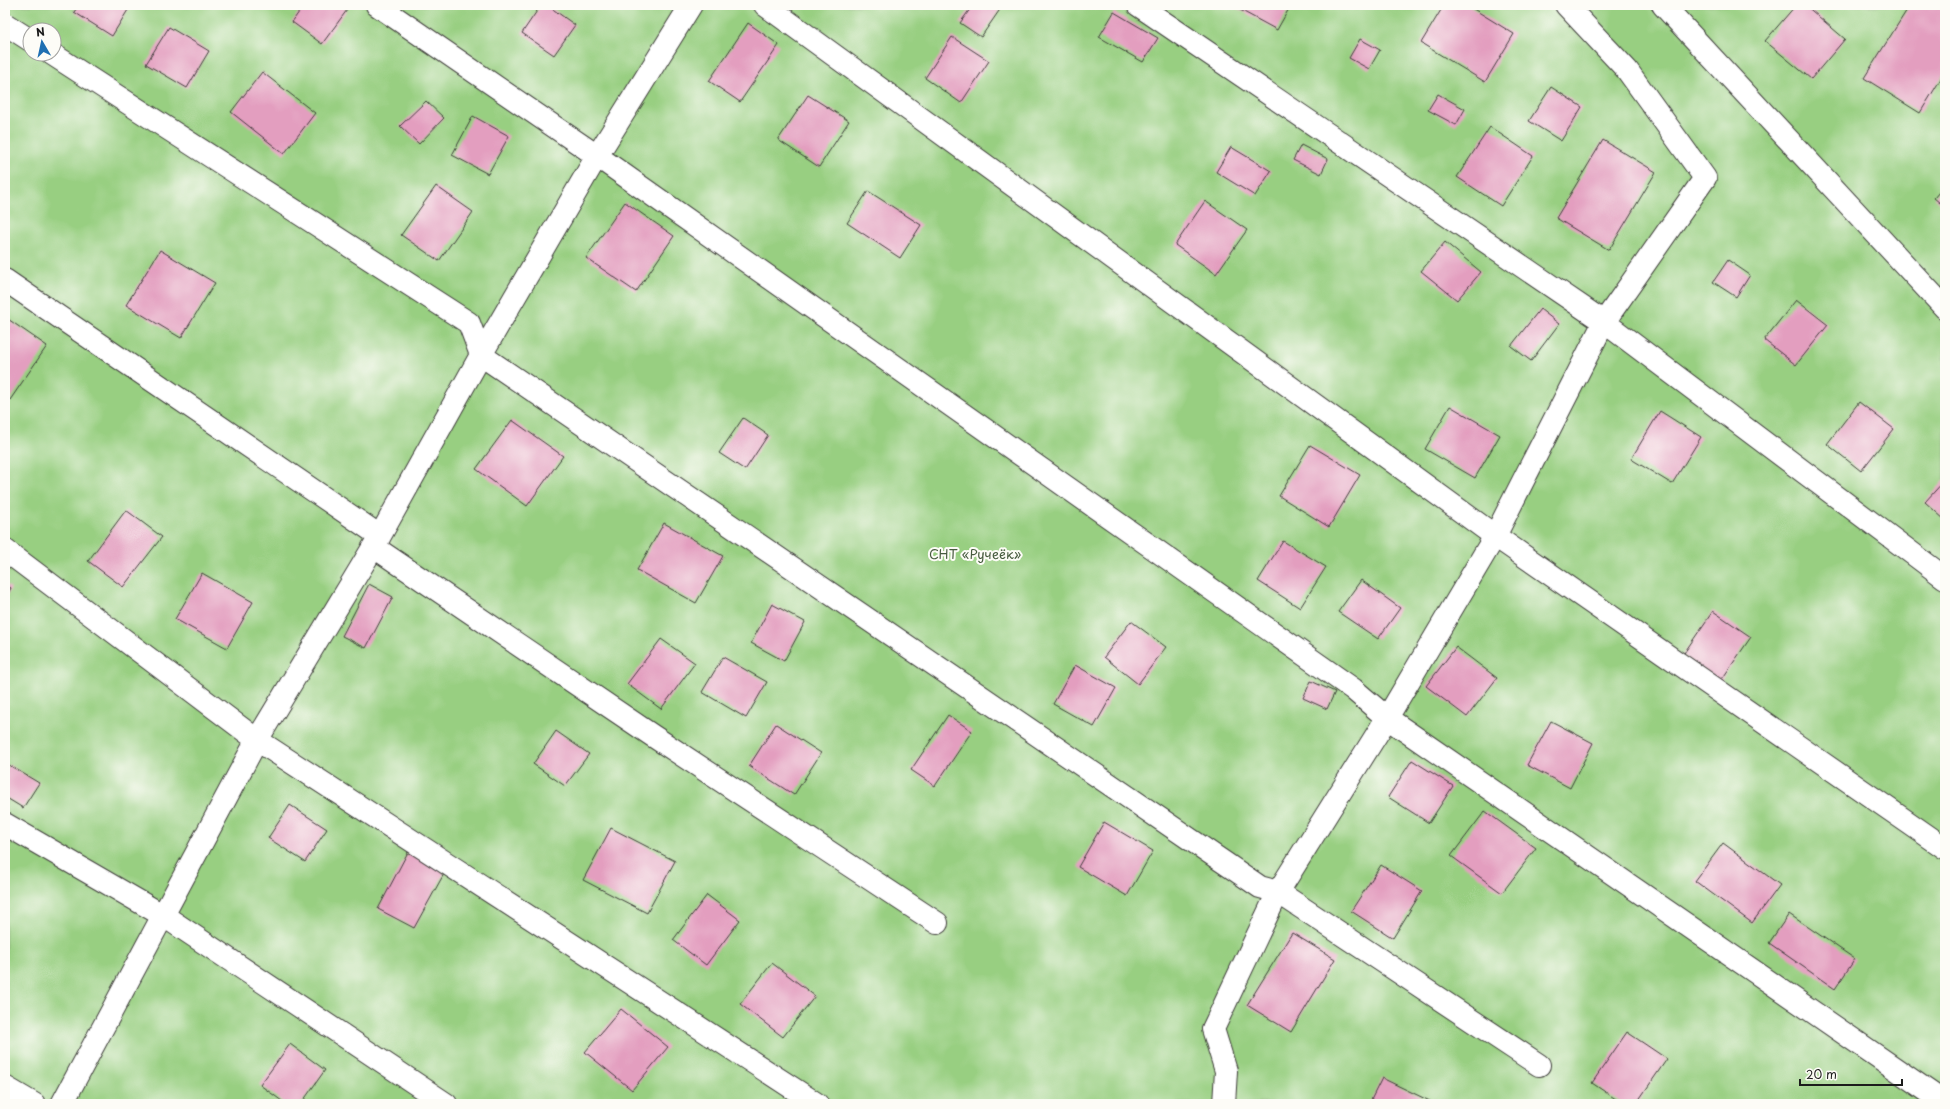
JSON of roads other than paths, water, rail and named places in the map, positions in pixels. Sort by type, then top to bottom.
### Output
[{"type":"lane","points":[[377,5],[597,156],[1353,689],[1387,718],[1945,1103]]},
{"type":"lane","points":[[62,1104],[257,740],[377,542],[481,354],[597,156],[691,5]]},
{"type":"lane","points":[[765,5],[1495,536],[1945,848]]},
{"type":"lane","points":[[1138,5],[1604,322],[1945,578]]},
{"type":"lane","points":[[1224,1104],[1226,1071],[1213,1029],[1278,892],[1387,718],[1495,536],[1604,322],[1705,178],[1627,70],[1566,5]]},
{"type":"lane","points":[[1663,5],[1945,308]]},
{"type":"lane","points":[[5,24],[22,35]]},
{"type":"lane","points":[[62,60],[469,323],[481,354],[1260,887],[1278,892],[1539,1065]]},
{"type":"lane","points":[[5,280],[653,736],[937,923]]},
{"type":"lane","points":[[5,550],[257,740],[817,1104]]},
{"type":"lane","points":[[5,824],[164,916],[446,1104]]},
{"type":"lane","points":[[5,1087],[34,1104]]},
{"type":"park label","name":"СНТ «Ручеёк»","points":[[975,554]]}]
